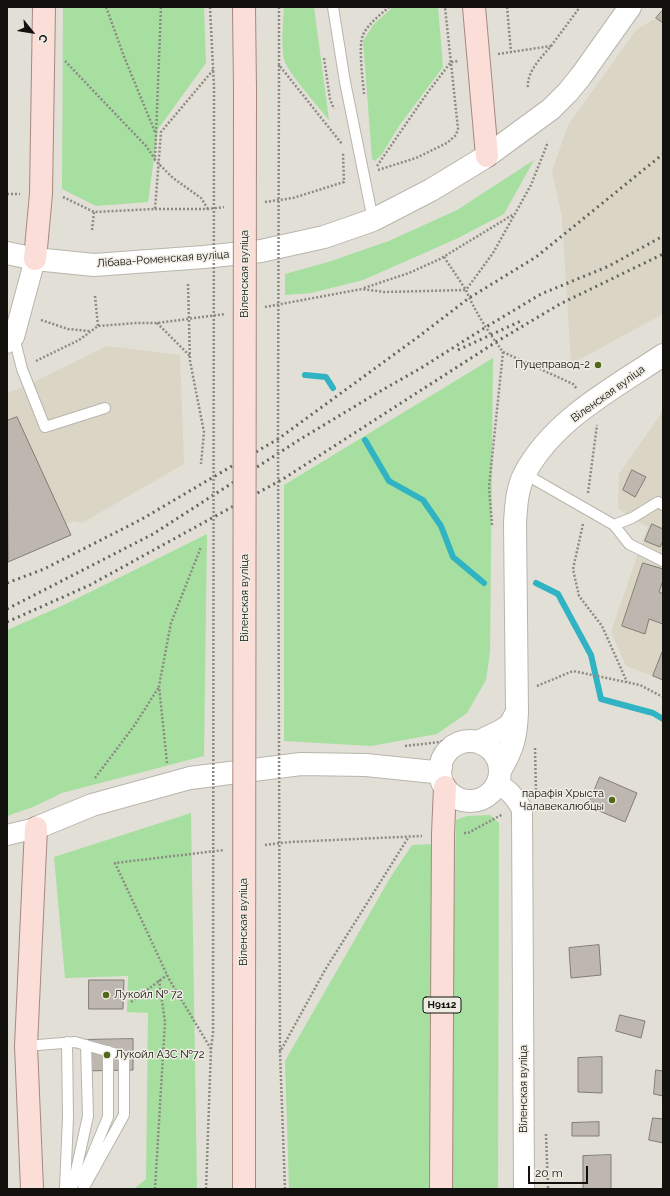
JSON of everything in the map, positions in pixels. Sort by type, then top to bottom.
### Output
[{"type":"main road","points":[[35,259],[41,194],[44,7]]},
{"type":"main road","name":"Віленская вуліца","points":[[244,7],[244,1189]]},
{"type":"main road","points":[[474,7],[487,156]]},
{"type":"main road","name":"Лібава-Роменская вуліца","points":[[7,252],[35,259],[94,265],[261,252],[324,237],[372,220],[431,190],[487,156],[551,110],[568,92],[630,7]]},
{"type":"main road","name":"Віленская вуліца","points":[[499,777],[516,735],[518,712],[515,524],[517,497],[525,474],[538,453],[552,435],[587,406],[663,355]]},
{"type":"main road","name":"Н9112","points":[[441,1189],[443,828],[446,812],[452,806],[442,780],[443,758],[448,750],[456,744],[501,731],[510,725],[518,712]]},
{"type":"main road","points":[[32,1189],[26,1046],[36,828],[92,805],[190,778],[301,764],[366,765],[442,780],[474,801],[488,796],[499,777],[496,755],[491,749],[469,739]]},
{"type":"street","points":[[11,340],[35,259]]},
{"type":"street","points":[[499,777],[522,809]]},
{"type":"street","name":"Віленская вуліца","points":[[522,809],[524,1189]]},
{"type":"street","points":[[7,835],[36,828]]},
{"type":"lane","points":[[334,7],[345,82],[372,220]]},
{"type":"lane","points":[[11,340],[45,427],[105,408]]},
{"type":"lane","points":[[525,474],[614,525],[629,544],[663,562]]},
{"type":"lane","points":[[614,525],[632,518],[658,502],[663,505]]},
{"type":"lane","points":[[66,1189],[68,1117],[67,1042]]},
{"type":"lane","points":[[26,1046],[75,1042],[124,1056],[124,1116],[83,1189]]},
{"type":"lane","points":[[72,1189],[88,1116],[86,1045]]},
{"type":"lane","points":[[78,1189],[108,1117],[108,1051]]},
{"type":"path","points":[[106,7],[125,59],[156,135]]},
{"type":"path","points":[[155,160],[161,7]]},
{"type":"path","points":[[206,1189],[211,1049],[213,1033],[214,69],[210,7]]},
{"type":"path","points":[[279,7],[278,446],[280,1052],[285,1189]]},
{"type":"path","points":[[363,78],[361,47],[363,35],[372,23],[389,7]]},
{"type":"path","points":[[445,7],[451,62],[458,129],[456,135],[447,143],[416,158],[374,172],[419,104],[451,62],[459,61]]},
{"type":"path","points":[[506,7],[511,52],[551,46]]},
{"type":"path","points":[[528,89],[527,83],[535,65],[580,7]]},
{"type":"path","points":[[65,61],[146,146],[155,160],[173,178],[201,198],[208,209]]},
{"type":"path","points":[[279,65],[342,144],[344,182]]},
{"type":"path","points":[[155,209],[162,132],[214,69]]},
{"type":"path","points":[[466,290],[492,253],[531,185],[548,142]]},
{"type":"path","points":[[262,202],[294,198],[350,180]]},
{"type":"path","points":[[7,194],[22,194]]},
{"type":"path","points":[[63,197],[94,212],[155,209],[208,209],[231,206]]},
{"type":"path","points":[[92,230],[94,212]]},
{"type":"path","points":[[362,289],[409,274],[444,257],[515,213]]},
{"type":"path","points":[[444,257],[466,290],[490,335],[503,352],[489,487],[492,526]]},
{"type":"path","points":[[188,284],[190,356],[204,432],[201,464]]},
{"type":"path","points":[[95,296],[98,326]]},
{"type":"path","points":[[41,320],[68,329],[90,331]]},
{"type":"path","points":[[157,323],[190,356]]},
{"type":"path","points":[[598,422],[586,509],[573,569],[578,596],[602,626],[627,682]]},
{"type":"path","points":[[167,770],[159,686],[171,623],[201,547]]},
{"type":"path","points":[[533,687],[572,671],[640,685],[663,697]]},
{"type":"path","points":[[95,778],[134,726],[159,686]]},
{"type":"path","points":[[403,747],[469,739]]},
{"type":"path","points":[[273,753],[281,752]]},
{"type":"path","points":[[210,761],[218,760]]},
{"type":"path","points":[[260,845],[290,842],[408,838],[443,828],[468,833],[508,811],[522,809]]},
{"type":"path","points":[[280,1052],[325,970],[408,838]]},
{"type":"path","points":[[211,1049],[167,975],[115,863],[229,849]]},
{"type":"path","points":[[131,1002],[167,975]]},
{"type":"path","points":[[155,1189],[165,1022],[159,980]]},
{"type":"shaded area","points":[[663,9],[663,314],[571,364],[562,217],[552,171],[568,125],[637,29],[656,18]]},
{"type":"shaded area","points":[[107,346],[180,355],[184,464],[82,523],[74,521],[66,524],[71,535],[7,562],[7,393],[28,385]]},
{"type":"shaded area","points":[[663,411],[663,680],[626,666],[611,632],[648,527],[618,508],[619,474]]},
{"type":"green space","points":[[63,7],[204,7],[206,63],[158,129],[148,202],[96,206],[62,189]]},
{"type":"green space","points":[[284,7],[314,7],[329,120],[297,81],[284,60],[282,40]]},
{"type":"green space","points":[[393,7],[438,7],[443,67],[399,126],[382,154],[375,161],[372,159],[363,41],[374,24]]},
{"type":"green space","points":[[534,160],[504,214],[456,239],[363,280],[311,293],[285,295],[285,274],[328,262],[389,241],[457,210]]},
{"type":"green space","points":[[493,358],[490,652],[486,680],[467,713],[437,734],[371,746],[284,741],[284,485]]},
{"type":"green space","points":[[207,534],[204,756],[62,793],[33,807],[7,816],[7,630],[64,605]]},
{"type":"green space","points":[[191,813],[197,1189],[134,1189],[146,1179],[148,1013],[127,1012],[128,976],[65,978],[54,857]]},
{"type":"green space","points":[[490,815],[499,823],[498,1189],[450,1189],[449,1146],[456,820],[467,816]]},
{"type":"green space","points":[[433,844],[430,1189],[289,1189],[285,1061],[390,878],[412,845]]},
{"type":"building","points":[[663,10],[663,23],[656,18]]},
{"type":"building","points":[[17,417],[71,535],[8,562],[7,421]]},
{"type":"building","points":[[632,470],[646,477],[635,497],[623,490]]},
{"type":"building","points":[[652,524],[663,529],[663,541],[660,547],[645,541]]},
{"type":"building","points":[[643,563],[663,569],[663,580],[659,592],[663,594],[663,624],[649,619],[645,634],[622,626]]},
{"type":"building","points":[[663,650],[663,680],[653,676]]},
{"type":"building","name":"парафія Хрыста Чалавекалюбцы","points":[[600,777],[637,793],[625,822],[588,806]]},
{"type":"building","points":[[599,945],[601,975],[571,978],[569,948]]},
{"type":"building","name":"Лукойл № 72","points":[[89,980],[124,980],[123,1009],[89,1009]]},
{"type":"building","points":[[620,1015],[645,1021],[641,1038],[616,1031]]},
{"type":"building","name":"Лукойл АЗС №72","points":[[133,1039],[133,1070],[82,1071],[81,1040]]},
{"type":"building","points":[[602,1057],[602,1093],[578,1092],[578,1058]]},
{"type":"building","points":[[656,1070],[663,1071],[663,1096],[654,1094]]},
{"type":"building","points":[[653,1118],[663,1119],[663,1143],[649,1140]]},
{"type":"building","points":[[599,1122],[599,1136],[572,1136],[572,1123]]},
{"type":"building","points":[[611,1155],[611,1189],[583,1189],[583,1156]]},
{"type":"waterway","points":[[305,375],[326,377],[333,388]]},
{"type":"waterway","points":[[365,440],[389,481],[423,500],[441,526],[453,557],[484,583]]},
{"type":"waterway","points":[[536,583],[558,594],[591,655],[601,699],[653,713],[663,719]]},
{"type":"railway","points":[[7,583],[44,569],[142,519],[278,439],[469,298],[536,257],[663,154]]},
{"type":"railway","points":[[7,609],[153,534],[299,440],[421,368],[541,294],[609,266],[663,236]]},
{"type":"railway","points":[[7,622],[90,585],[283,479],[496,342],[560,304],[663,254]]},
{"type":"railway","points":[[458,350],[523,320]]},
{"type":"place","name":"Пуцеправод-2","points":[[598,365]]},
{"type":"place","name":"парафія Хрыста Чалавекалюбцы","points":[[612,800]]},
{"type":"place","name":"Лукойл № 72","points":[[106,995]]},
{"type":"place","name":"Лукойл АЗС №72","points":[[107,1055]]}]
